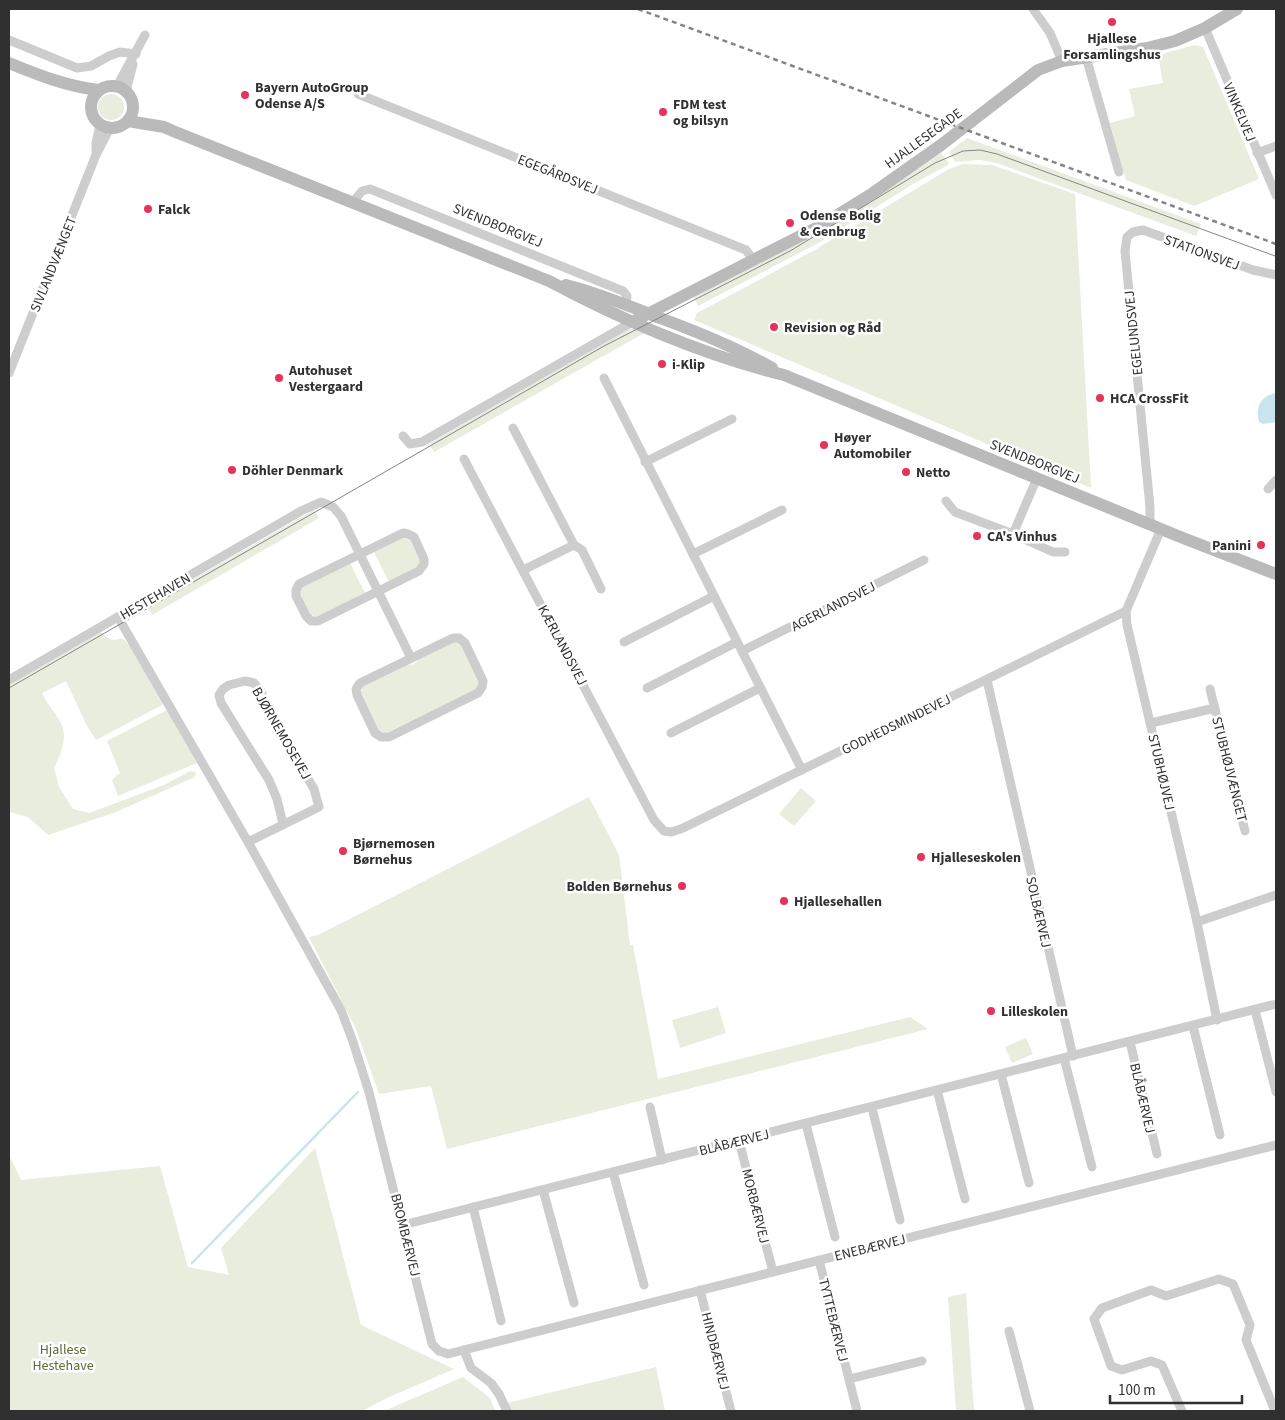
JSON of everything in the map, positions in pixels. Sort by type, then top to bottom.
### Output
[{"type":"main road","name":"HJALLESEGADE","points":[[634,321],[818,227],[873,193],[941,145],[1038,70],[1062,61],[1147,48],[1175,41],[1205,28],[1237,9]]},
{"type":"main road","points":[[9,63],[51,80],[98,90]]},
{"type":"main road","points":[[51,80],[90,106],[94,119],[105,126],[119,127],[128,121],[133,114],[134,108],[131,96],[121,88],[108,85],[98,90],[90,106]]},
{"type":"main road","name":"SVENDBORGVEJ","points":[[134,108],[164,127],[549,281],[584,300],[634,321],[740,364],[784,375],[1276,574]]},
{"type":"main road","name":"SVENDBORGVEJ","points":[[128,121],[164,127]]},
{"type":"main road","name":"SVENDBORGVEJ","points":[[549,281],[589,290],[626,304],[745,352],[784,375]]},
{"type":"street","points":[[1033,9],[1050,33],[1062,61]]},
{"type":"street","name":"VINKELVEJ","points":[[1205,28],[1276,195]]},
{"type":"street","points":[[121,88],[146,35]]},
{"type":"street","points":[[9,40],[78,68],[91,66],[120,52],[136,54]]},
{"type":"street","points":[[1086,56],[1119,172]]},
{"type":"street","name":"EGEGÅRDSVEJ","points":[[358,94],[746,250],[754,261]]},
{"type":"street","name":"SIVLANDVÆNGET","points":[[9,373],[96,155],[96,143],[105,126]]},
{"type":"street","points":[[1257,153],[1276,146]]},
{"type":"street","name":"SVENDBORGVEJ","points":[[353,202],[362,190],[370,189],[623,292],[627,296],[626,304]]},
{"type":"street","name":"STATIONSVEJ","points":[[1130,234],[1136,230],[1143,230],[1252,270],[1276,275]]},
{"type":"street","name":"EGELUNDSVEJ","points":[[1130,234],[1124,251],[1150,507],[1155,526]]},
{"type":"street","points":[[403,436],[410,444],[422,442],[634,321]]},
{"type":"street","points":[[604,378],[802,770]]},
{"type":"street","points":[[645,462],[732,419]]},
{"type":"street","points":[[513,428],[574,545],[582,550],[601,589]]},
{"type":"street","name":"KÆRLANDSVEJ","points":[[464,459],[654,820],[664,831]]},
{"type":"street","points":[[1013,534],[1037,478]]},
{"type":"street","points":[[1268,489],[1276,480]]},
{"type":"street","points":[[946,501],[955,512],[1013,534],[1052,552],[1065,552]]},
{"type":"street","name":"HESTEHAVEN","points":[[9,680],[301,511],[322,502],[333,507],[341,516],[411,658]]},
{"type":"street","points":[[693,554],[782,510]]},
{"type":"street","points":[[1126,611],[1155,526]]},
{"type":"street","points":[[403,533],[414,537],[424,559],[424,564],[419,571],[318,621],[311,621],[306,616],[296,596],[299,584],[361,554],[403,533]]},
{"type":"street","points":[[523,570],[574,545]]},
{"type":"street","name":"AGERLANDSVEJ","points":[[742,651],[924,560]]},
{"type":"street","points":[[624,642],[714,596]]},
{"type":"street","name":"GODHEDSMINDEVEJ","points":[[664,831],[671,832],[681,829],[1126,611]]},
{"type":"street","name":"STUBHØJVEJ","points":[[1126,611],[1127,625],[1198,922],[1217,1020]]},
{"type":"street","points":[[118,617],[248,842]]},
{"type":"street","points":[[453,638],[459,638],[469,650],[483,681],[482,687],[478,693],[389,737],[381,737],[375,732],[356,695],[356,688],[360,683],[411,658],[453,638]]},
{"type":"street","points":[[647,688],[737,642]]},
{"type":"street","name":"SOLBÆRVEJ","points":[[987,680],[1069,1057]]},
{"type":"street","name":"BJØRNEMOSEVEJ","points":[[248,842],[319,807],[314,790],[279,730],[260,690],[254,683],[245,681],[229,685],[219,695],[222,703],[269,780],[278,799],[283,824]]},
{"type":"street","points":[[671,733],[760,688]]},
{"type":"street","name":"STUBHØJVÆNGET","points":[[1210,689],[1245,830]]},
{"type":"street","name":"STUBHØJVÆNGET","points":[[1151,723],[1215,708]]},
{"type":"street","name":"BROMBÆRVEJ","points":[[248,842],[341,1010],[352,1039],[403,1225],[432,1344],[439,1351],[448,1354],[464,1350]]},
{"type":"street","points":[[1198,922],[1276,895]]},
{"type":"street","name":"BLÅBÆRVEJ","points":[[403,1225],[872,1108],[1276,1004]]},
{"type":"street","points":[[1255,1010],[1276,1092]]},
{"type":"street","points":[[1193,1026],[1220,1135]]},
{"type":"street","name":"BLÅBÆRVEJ","points":[[1130,1042],[1157,1154]]},
{"type":"street","points":[[1069,1057],[1092,1167]]},
{"type":"street","points":[[1001,1074],[1029,1184]]},
{"type":"street","points":[[937,1090],[965,1200]]},
{"type":"street","points":[[650,1107],[662,1160]]},
{"type":"street","points":[[872,1108],[900,1220]]},
{"type":"street","points":[[806,1124],[835,1237]]},
{"type":"street","name":"MORBÆRVEJ","points":[[739,1141],[773,1272]]},
{"type":"street","name":"ENEBÆRVEJ","points":[[464,1350],[1276,1145]]},
{"type":"street","points":[[613,1172],[644,1285]]},
{"type":"street","points":[[543,1190],[574,1303]]},
{"type":"street","points":[[473,1207],[501,1321]]},
{"type":"street","name":"TYTTEBÆRVEJ","points":[[819,1260],[857,1411]]},
{"type":"street","points":[[1182,1411],[1162,1365],[1151,1361],[1122,1370],[1111,1366],[1094,1319],[1102,1308],[1151,1290],[1166,1296],[1219,1279],[1233,1284],[1250,1325],[1246,1340],[1276,1411]]},
{"type":"street","name":"HINDBÆRVEJ","points":[[700,1290],[731,1411]]},
{"type":"street","points":[[1009,1331],[1030,1411]]},
{"type":"street","points":[[464,1350],[472,1368],[491,1382],[507,1411]]},
{"type":"street","name":"TYTTEBÆRVEJ","points":[[849,1379],[922,1360]]},
{"type":"green space","points":[[1195,45],[1203,47],[1259,179],[1194,206],[1126,180],[1110,123],[1135,116],[1129,89],[1163,83],[1158,55]]},
{"type":"green space","points":[[111,94],[120,98],[124,107],[120,116],[111,120],[102,116],[98,107],[102,98]]},
{"type":"green space","points":[[967,138],[1201,224],[1196,236],[997,163],[980,160],[955,162],[949,152]]},
{"type":"green space","points":[[941,153],[949,163],[948,165],[913,184],[822,241],[698,306],[694,297],[904,178]]},
{"type":"green space","points":[[963,164],[992,165],[1075,194],[1091,488],[694,320],[697,313],[813,251],[949,169]]},
{"type":"green space","points":[[629,329],[639,329],[646,332],[434,452],[429,444],[620,332]]},
{"type":"green space","points":[[314,510],[319,518],[152,615],[146,606]]},
{"type":"green space","points":[[402,538],[410,540],[420,561],[417,568],[389,582],[374,552]]},
{"type":"green space","points":[[350,563],[365,593],[316,617],[309,614],[300,594],[302,587]]},
{"type":"green space","points":[[101,632],[110,639],[122,638],[130,646],[164,704],[96,740],[87,726],[66,681],[42,693],[63,728],[63,746],[54,768],[59,787],[73,809],[89,813],[164,785],[190,771],[196,772],[195,777],[116,812],[48,835],[28,817],[9,812],[9,685]]},
{"type":"green space","points":[[453,642],[458,642],[462,646],[479,681],[477,689],[386,733],[379,731],[360,694],[363,686],[406,665],[415,664],[420,658]]},
{"type":"green space","points":[[167,710],[197,763],[118,796],[112,780],[120,773],[107,741]]},
{"type":"green space","points":[[801,788],[816,801],[794,826],[779,814]]},
{"type":"green space","points":[[589,797],[619,855],[630,945],[633,945],[658,1079],[910,1017],[928,1029],[447,1149],[431,1086],[379,1094],[356,1029],[309,937],[318,935]]},
{"type":"green space","points":[[718,1007],[726,1033],[680,1048],[672,1020]]},
{"type":"green space","points":[[1026,1038],[1033,1054],[1012,1063],[1005,1047]]},
{"type":"green space","name":"Hjallese Hestehave","points":[[315,1148],[361,1325],[454,1369],[362,1411],[9,1411],[9,1155],[21,1180],[160,1166],[188,1267],[229,1275],[221,1248]]},
{"type":"green space","points":[[966,1293],[974,1411],[956,1411],[948,1297]]},
{"type":"green space","points":[[656,1367],[665,1411],[510,1411],[507,1403]]},
{"type":"green space","points":[[463,1377],[490,1398],[495,1411],[384,1411]]},
{"type":"water","points":[[1276,393],[1276,422],[1263,424],[1259,422],[1258,407],[1260,403],[1266,397]]},
{"type":"waterway","points":[[192,1263],[358,1092]]},
{"type":"tram line","points":[[9,688],[604,346],[790,251],[935,163],[963,151],[980,150],[997,154],[1275,256]]},
{"type":"railway","points":[[638,9],[1276,244]]},
{"type":"place","name":"Hjallese Forsamlingshus","points":[[1112,22]]},
{"type":"place","name":"Bayern AutoGroup Odense A/S","points":[[245,95]]},
{"type":"place","name":"FDM test og bilsyn","points":[[663,112]]},
{"type":"place","name":"Falck","points":[[148,209]]},
{"type":"place","name":"Odense Bolig & Genbrug","points":[[790,223]]},
{"type":"place","name":"Revision og Råd","points":[[774,327]]},
{"type":"place","name":"i-Klip","points":[[662,364]]},
{"type":"place","name":"Autohuset Vestergaard","points":[[279,378]]},
{"type":"place","name":"HCA CrossFit","points":[[1100,398]]},
{"type":"place","name":"Høyer Automobiler","points":[[824,445]]},
{"type":"place","name":"Döhler Denmark","points":[[232,470]]},
{"type":"place","name":"Netto","points":[[906,472]]},
{"type":"place","name":"CA's Vinhus","points":[[977,536]]},
{"type":"place","name":"Panini","points":[[1261,545]]},
{"type":"place","name":"Bjørnemosen Børnehus","points":[[343,851]]},
{"type":"place","name":"Hjalleseskolen","points":[[921,857]]},
{"type":"place","name":"Bolden Børnehus","points":[[682,886]]},
{"type":"place","name":"Hjallesehallen","points":[[784,901]]},
{"type":"place","name":"Lilleskolen","points":[[991,1011]]}]
